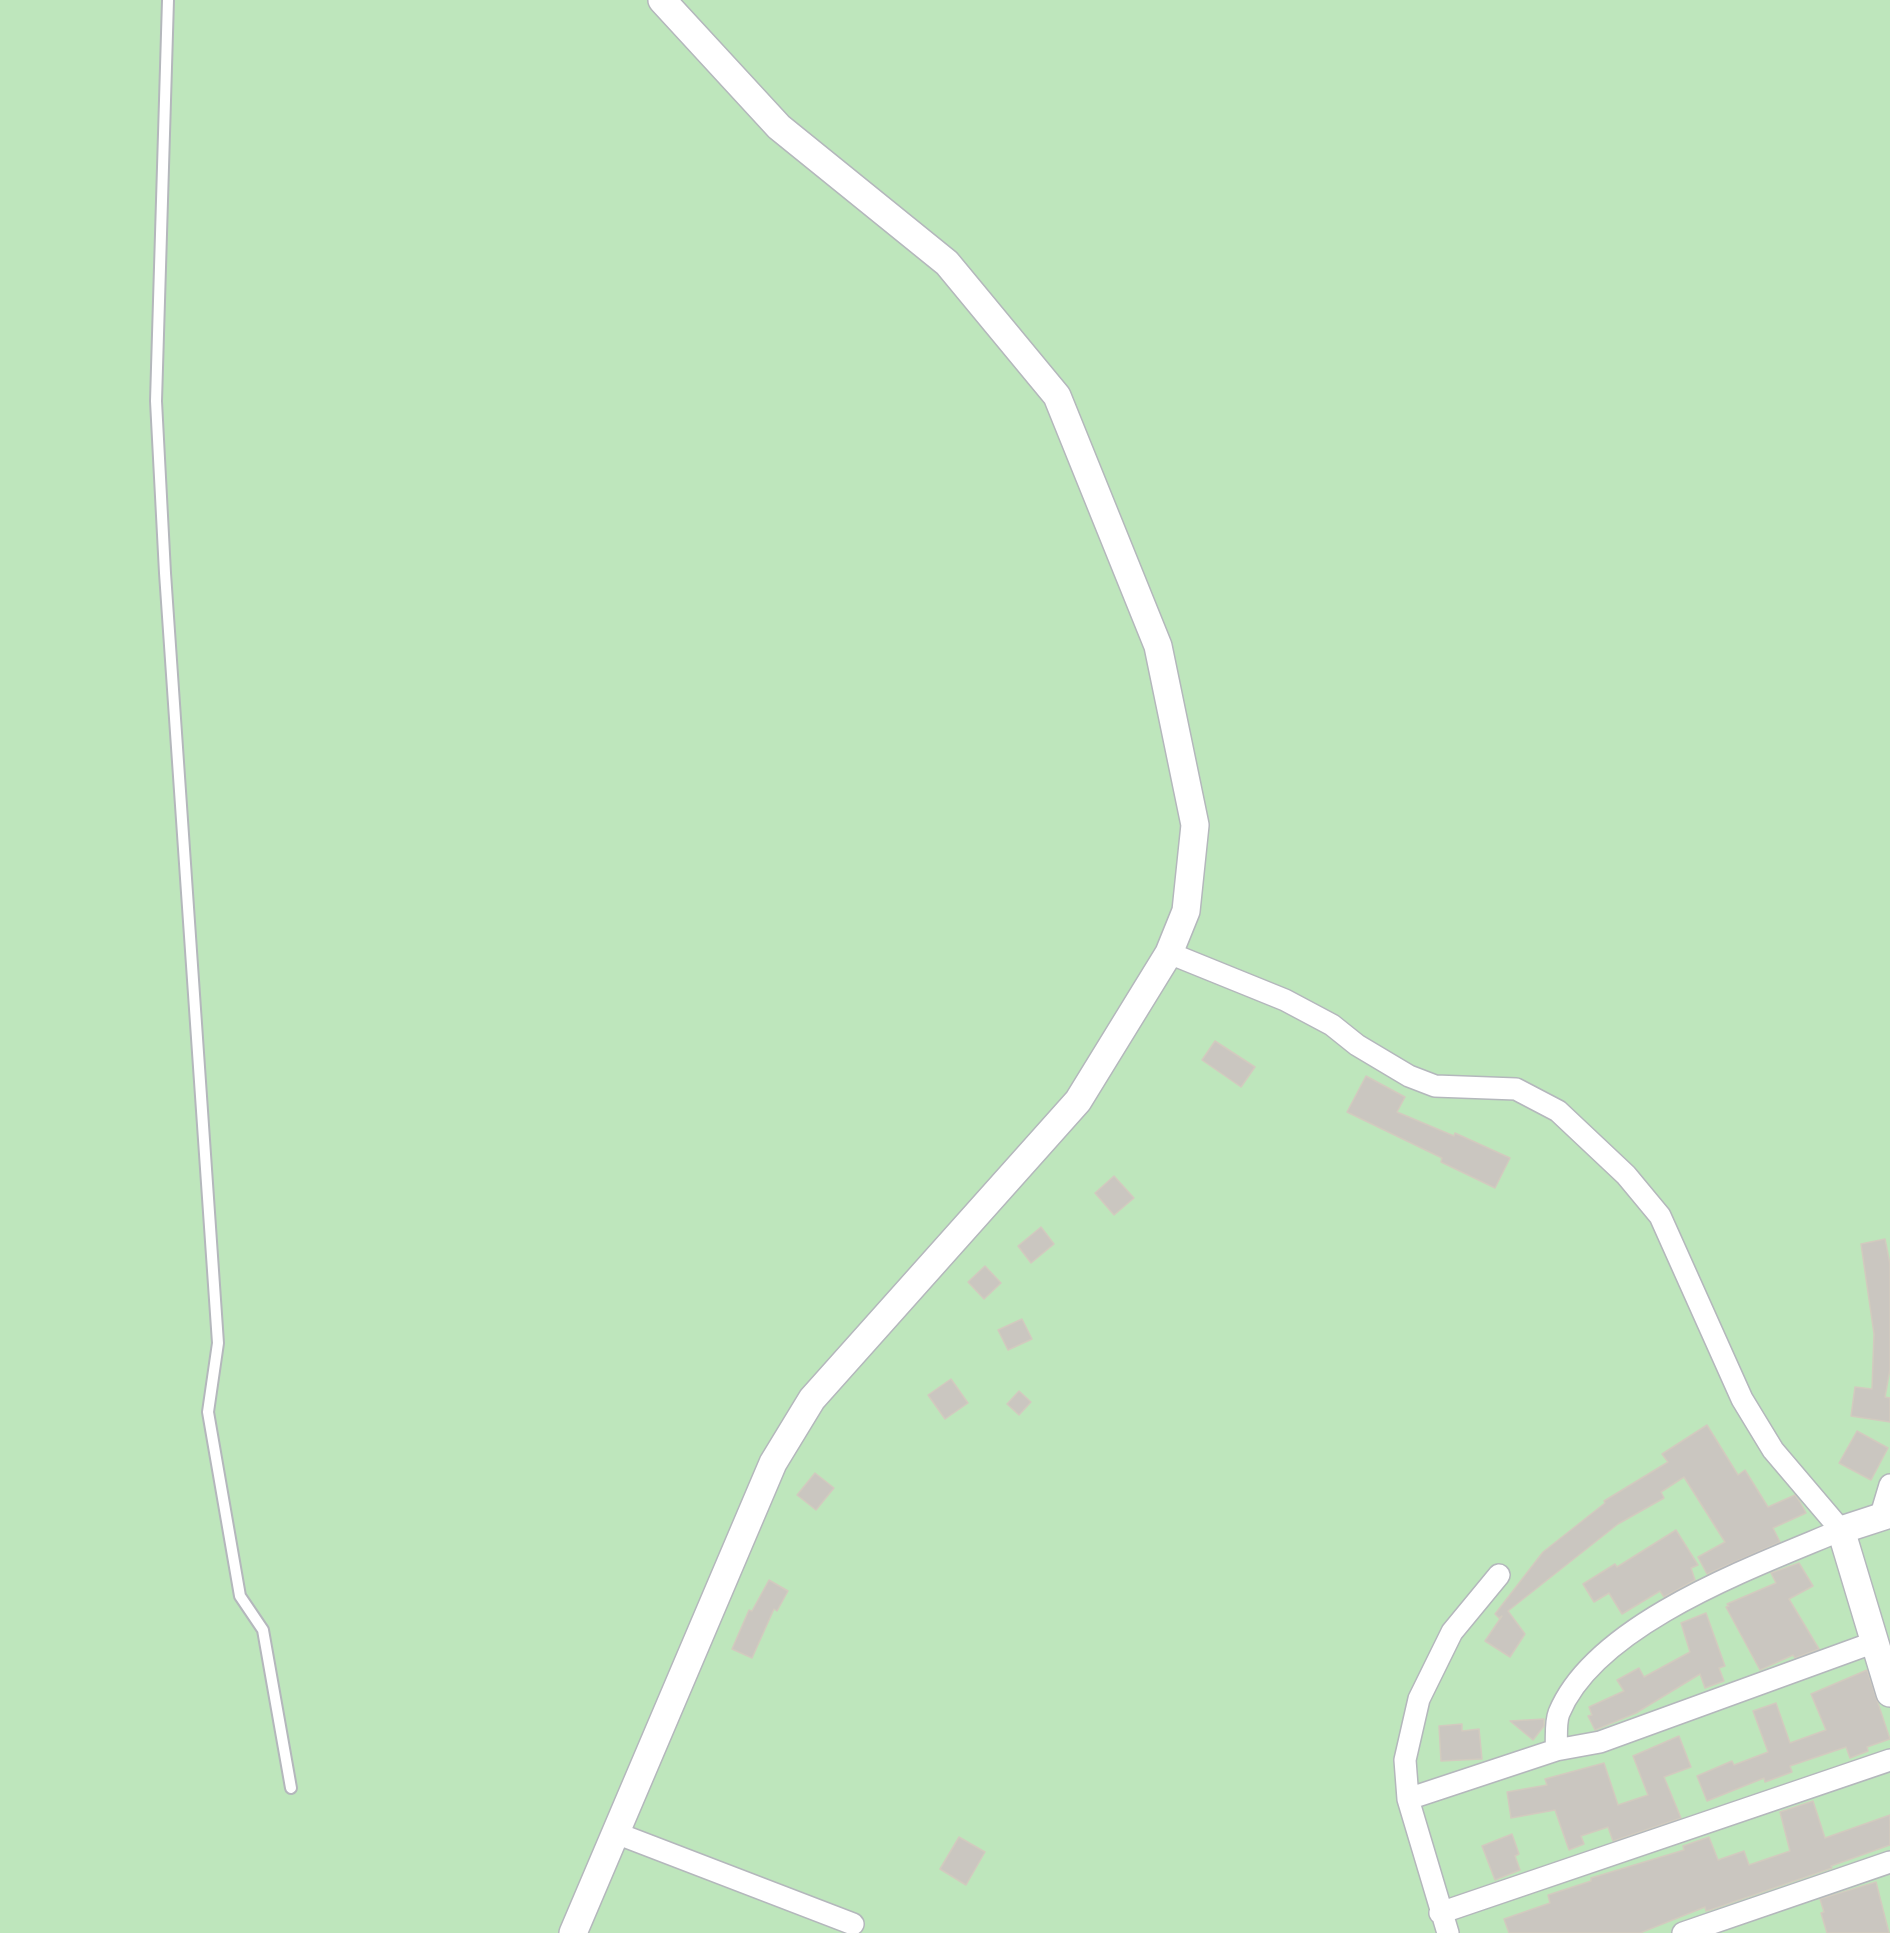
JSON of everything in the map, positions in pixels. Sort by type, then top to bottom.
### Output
[{"type":"street","points":[[573,1933],[773,1463],[812,1399],[1078,1101],[1169,953],[1186,911],[1194,834],[1192,813],[1158,646],[1057,396],[947,263],[779,127],[662,0]]},
{"type":"street","points":[[1169,953],[1295,1005],[1332,1025],[1357,1045],[1409,1076],[1435,1086],[1516,1089],[1558,1111],[1626,1175],[1660,1216],[1742,1400],[1773,1450],[1841,1530],[1890,1693]]},
{"type":"street","points":[[1556,1750],[1558,1715],[1581,1675],[1628,1632],[1736,1575],[1841,1530],[1885,1514],[1890,1485]]},
{"type":"street","points":[[1448,1933],[1440,1913],[1408,1799],[1405,1760],[1419,1700],[1452,1632],[1499,1575]]},
{"type":"street","points":[[1408,1799],[1556,1750],[1600,1742],[1875,1642]]},
{"type":"street","points":[[1440,1913],[1890,1760]]},
{"type":"street","points":[[615,1833],[853,1924]]},
{"type":"street","points":[[1683,1933],[1890,1862]]},
{"type":"lane","points":[[168,0],[156,401],[165,573],[218,1343],[207,1412],[240,1596],[263,1630],[291,1788]]},
{"type":"green space","points":[[0,0],[1890,0],[1890,1933],[0,1933]]},
{"type":"building","points":[[1215,1041],[1255,1067],[1241,1087],[1202,1060]]},
{"type":"building","points":[[1366,1076],[1405,1097],[1397,1112],[1454,1136],[1455,1133],[1510,1158],[1495,1188],[1441,1162],[1442,1158],[1347,1112]]},
{"type":"building","points":[[1114,1176],[1134,1198],[1114,1215],[1095,1193]]},
{"type":"building","points":[[1041,1227],[1054,1244],[1031,1263],[1018,1246]]},
{"type":"building","points":[[1885,1239],[1890,1264],[1890,1369],[1885,1397],[1890,1398],[1890,1422],[1851,1416],[1855,1387],[1872,1389],[1874,1334],[1861,1244]]},
{"type":"building","points":[[985,1266],[1001,1283],[984,1299],[968,1282]]},
{"type":"building","points":[[1022,1319],[1032,1339],[1008,1350],[998,1330]]},
{"type":"building","points":[[951,1379],[968,1403],[945,1419],[928,1395]]},
{"type":"building","points":[[1019,1391],[1031,1402],[1019,1415],[1007,1404]]},
{"type":"building","points":[[1707,1425],[1738,1475],[1745,1470],[1768,1507],[1795,1495],[1800,1502],[1806,1513],[1773,1528],[1780,1542],[1707,1574],[1698,1557],[1725,1542],[1684,1477],[1661,1492],[1664,1498],[1618,1524],[1508,1611],[1525,1634],[1510,1657],[1485,1641],[1502,1616],[1499,1618],[1495,1614],[1543,1552],[1605,1503],[1604,1501],[1668,1462],[1662,1454]]},
{"type":"building","points":[[1857,1431],[1888,1448],[1871,1480],[1839,1463]]},
{"type":"building","points":[[815,1473],[834,1488],[816,1510],[797,1495]]},
{"type":"building","points":[[1676,1530],[1698,1565],[1691,1568],[1695,1580],[1664,1597],[1660,1591],[1622,1614],[1609,1593],[1594,1602],[1583,1584],[1615,1564],[1617,1567]]},
{"type":"building","points":[[1799,1563],[1813,1586],[1789,1599],[1819,1649],[1795,1658],[1793,1655],[1760,1670],[1726,1607],[1729,1606],[1727,1604],[1776,1583],[1771,1573]]},
{"type":"building","points":[[769,1580],[788,1591],[777,1611],[774,1609],[752,1658],[732,1649],[749,1610],[752,1611]]},
{"type":"building","points":[[1706,1613],[1725,1666],[1719,1668],[1724,1681],[1705,1688],[1700,1674],[1636,1713],[1595,1730],[1588,1716],[1592,1715],[1589,1707],[1624,1691],[1617,1680],[1639,1668],[1644,1677],[1690,1652],[1681,1623]]},
{"type":"building","points":[[1867,1670],[1890,1739],[1867,1747],[1868,1751],[1850,1758],[1846,1747],[1790,1766],[1792,1772],[1765,1782],[1764,1778],[1707,1801],[1697,1776],[1732,1761],[1734,1765],[1768,1752],[1753,1711],[1776,1703],[1790,1743],[1826,1730],[1811,1694]]},
{"type":"building","points":[[1544,1719],[1544,1726],[1533,1740],[1510,1721]]},
{"type":"building","points":[[1462,1724],[1462,1731],[1479,1729],[1482,1759],[1441,1761],[1439,1726]]},
{"type":"building","points":[[1679,1736],[1691,1767],[1664,1777],[1681,1818],[1613,1841],[1608,1827],[1581,1836],[1584,1844],[1569,1850],[1555,1810],[1511,1818],[1507,1792],[1547,1785],[1545,1779],[1604,1763],[1618,1805],[1648,1795],[1633,1756]]},
{"type":"building","points":[[1813,1801],[1825,1838],[1890,1815],[1890,1845],[1831,1866],[1832,1868],[1710,1910],[1706,1911],[1705,1907],[1640,1933],[1509,1933],[1504,1919],[1550,1903],[1548,1895],[1591,1881],[1591,1878],[1684,1850],[1683,1846],[1709,1837],[1718,1860],[1744,1851],[1749,1865],[1790,1851],[1780,1812]]},
{"type":"building","points":[[1512,1834],[1519,1854],[1515,1856],[1520,1870],[1495,1880],[1482,1846]]},
{"type":"building","points":[[959,1837],[985,1852],[966,1885],[940,1869]]},
{"type":"building","points":[[1876,1882],[1889,1933],[1827,1933],[1821,1913],[1824,1912],[1820,1899]]}]
